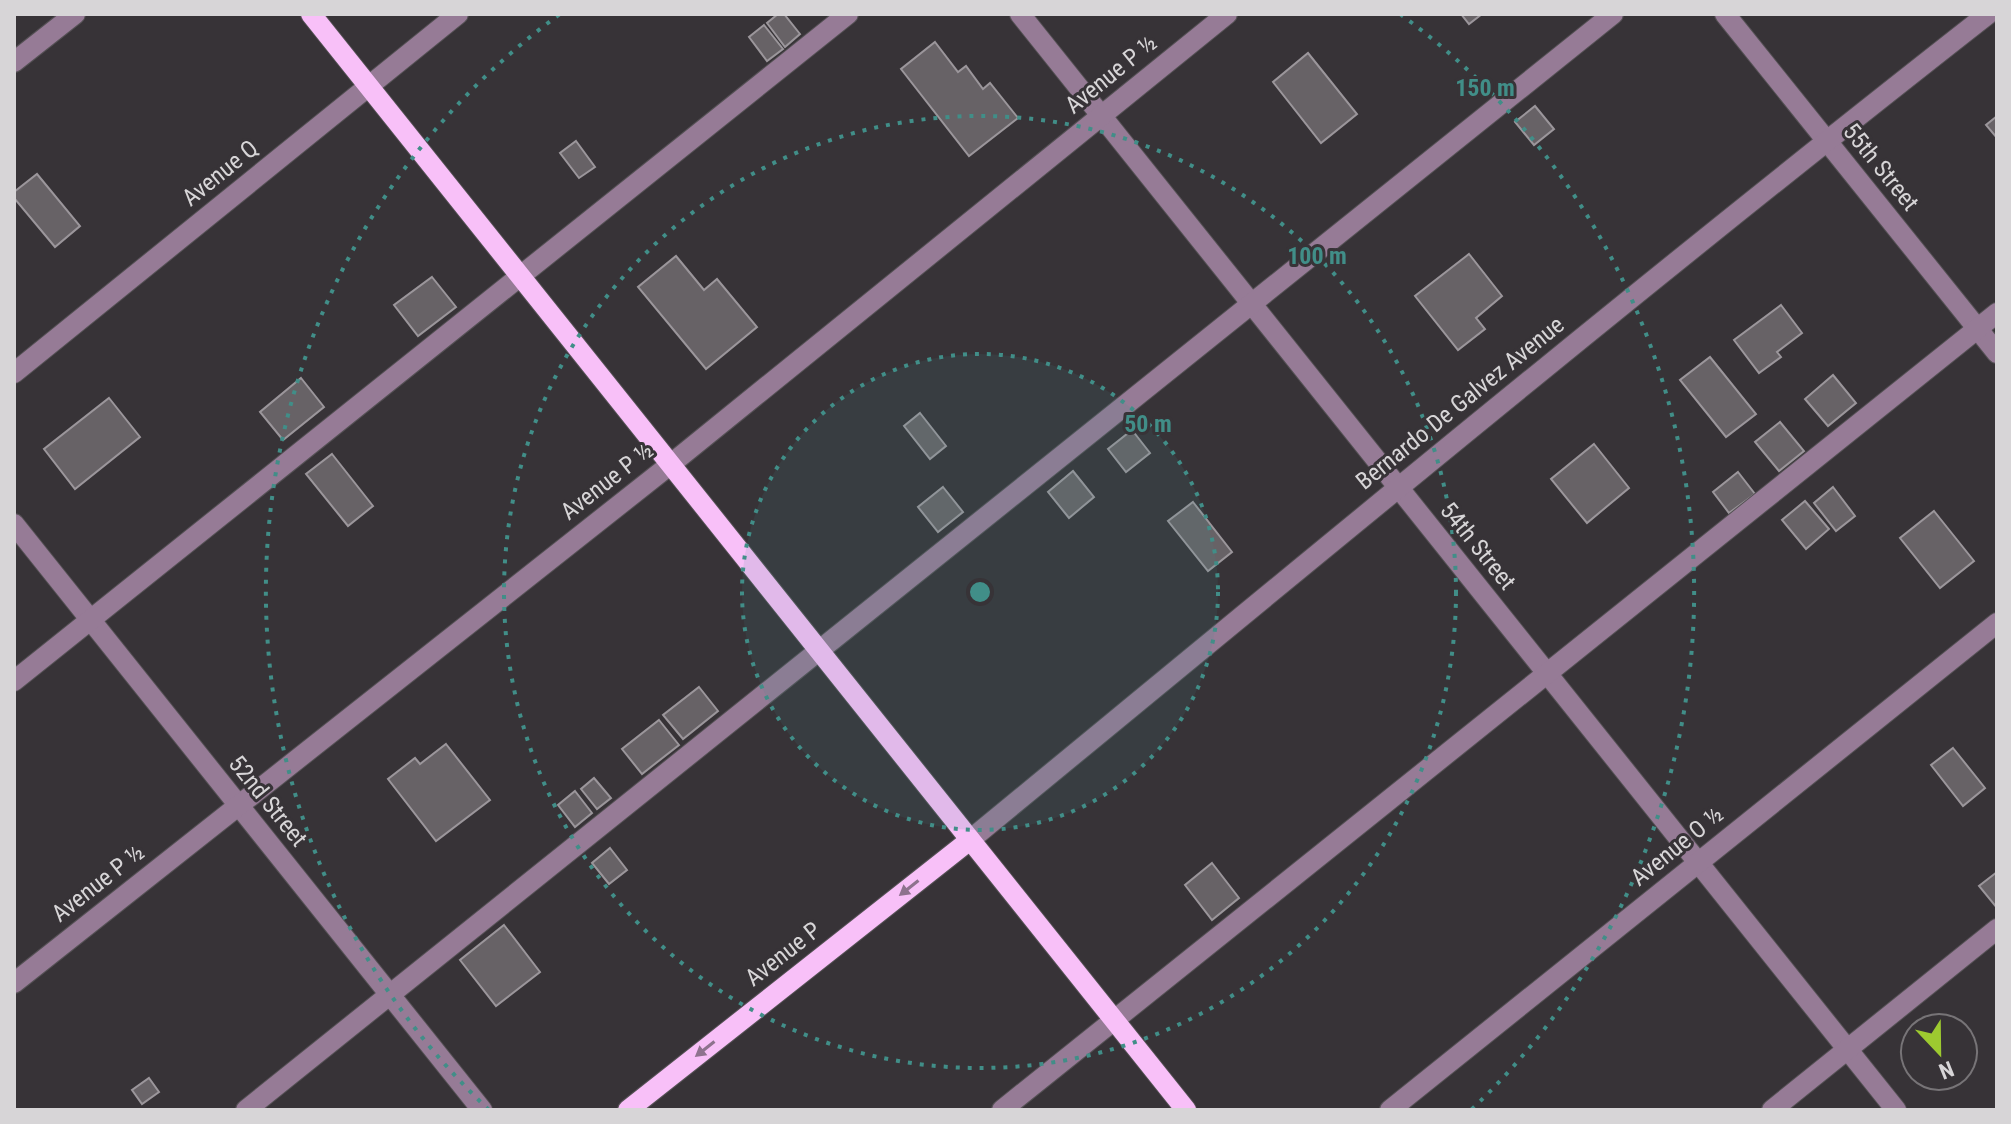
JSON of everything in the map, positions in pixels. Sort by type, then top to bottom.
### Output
[{"type":"main road","points":[[311,14],[1186,1110]]},
{"type":"main road","name":"Avenue P","points":[[628,1110],[970,840]]},
{"type":"street","points":[[14,62],[75,14]]},
{"type":"street","name":"Avenue Q","points":[[14,373],[458,14]]},
{"type":"street","points":[[14,681],[848,14]]},
{"type":"street","name":"54th Street","points":[[1020,14],[1896,1110]]},
{"type":"street","name":"Avenue P ½","points":[[14,983],[671,464],[1227,14]]},
{"type":"street","points":[[246,1110],[1613,14]]},
{"type":"street","name":"55th Street","points":[[1725,14],[1997,353]]},
{"type":"street","name":"Bernardo De Galvez Avenue","points":[[970,840],[1398,487],[1988,14]]},
{"type":"street","points":[[1002,1110],[1997,313]]},
{"type":"street","name":"52nd Street","points":[[14,524],[482,1110]]},
{"type":"street","name":"Avenue O ½","points":[[1390,1110],[1997,623]]},
{"type":"street","points":[[1772,1110],[1997,929]]},
{"type":"building","points":[[778,14],[784,14],[800,34],[785,47],[767,23]]},
{"type":"building","points":[[1461,14],[1482,14],[1469,24]]},
{"type":"building","points":[[764,25],[783,49],[767,61],[749,37]]},
{"type":"building","points":[[935,42],[958,72],[966,66],[983,89],[990,83],[1018,118],[969,156],[901,69]]},
{"type":"building","points":[[1308,53],[1357,114],[1321,143],[1273,82]]},
{"type":"building","points":[[1535,106],[1554,129],[1534,145],[1515,122]]},
{"type":"building","points":[[1997,116],[1997,138],[1986,125]]},
{"type":"building","points":[[576,141],[595,167],[579,178],[560,153]]},
{"type":"building","points":[[37,174],[80,226],[55,247],[14,198],[14,192]]},
{"type":"building","points":[[1469,254],[1502,296],[1476,318],[1485,329],[1458,350],[1415,296]]},
{"type":"building","points":[[676,256],[704,290],[717,279],[757,327],[706,369],[638,287]]},
{"type":"building","points":[[432,277],[456,307],[418,336],[394,305]]},
{"type":"building","points":[[1781,305],[1802,333],[1777,352],[1781,357],[1759,373],[1734,340]]},
{"type":"building","points":[[1710,357],[1756,414],[1726,437],[1680,380]]},
{"type":"building","points":[[1833,375],[1856,403],[1828,426],[1805,399]]},
{"type":"building","points":[[301,378],[324,407],[283,440],[260,412]]},
{"type":"building","points":[[109,398],[140,437],[75,489],[44,449]]},
{"type":"building","points":[[920,413],[946,446],[930,459],[904,426]]},
{"type":"building","points":[[1780,422],[1804,451],[1779,471],[1755,442]]},
{"type":"building","points":[[1132,430],[1150,453],[1126,472],[1108,449]]},
{"type":"building","points":[[1594,444],[1629,488],[1587,523],[1551,479]]},
{"type":"building","points":[[332,454],[373,506],[348,526],[306,474]]},
{"type":"building","points":[[1073,471],[1094,497],[1069,518],[1048,492]]},
{"type":"building","points":[[1738,472],[1755,494],[1729,513],[1713,492]]},
{"type":"building","points":[[943,487],[963,512],[938,532],[918,507]]},
{"type":"building","points":[[1833,487],[1855,516],[1836,531],[1814,503]]},
{"type":"building","points":[[1805,501],[1829,529],[1806,549],[1782,520]]},
{"type":"building","points":[[1193,502],[1232,552],[1208,571],[1168,521]]},
{"type":"building","points":[[1934,511],[1974,561],[1940,588],[1900,538]]},
{"type":"building","points":[[699,687],[718,711],[683,739],[663,715]]},
{"type":"building","points":[[659,720],[679,745],[642,774],[622,749]]},
{"type":"building","points":[[446,744],[490,800],[436,841],[388,779],[415,758],[420,764]]},
{"type":"building","points":[[1953,748],[1985,788],[1963,806],[1931,765]]},
{"type":"building","points":[[594,778],[611,798],[597,809],[581,789]]},
{"type":"building","points":[[575,791],[592,813],[575,827],[558,805]]},
{"type":"building","points":[[610,848],[627,870],[609,884],[592,863]]},
{"type":"building","points":[[1212,863],[1239,898],[1212,920],[1185,885]]},
{"type":"building","points":[[1997,872],[1997,908],[1979,886]]},
{"type":"building","points":[[504,925],[540,972],[496,1006],[460,960]]},
{"type":"building","points":[[149,1078],[159,1092],[142,1104],[132,1090]]}]
